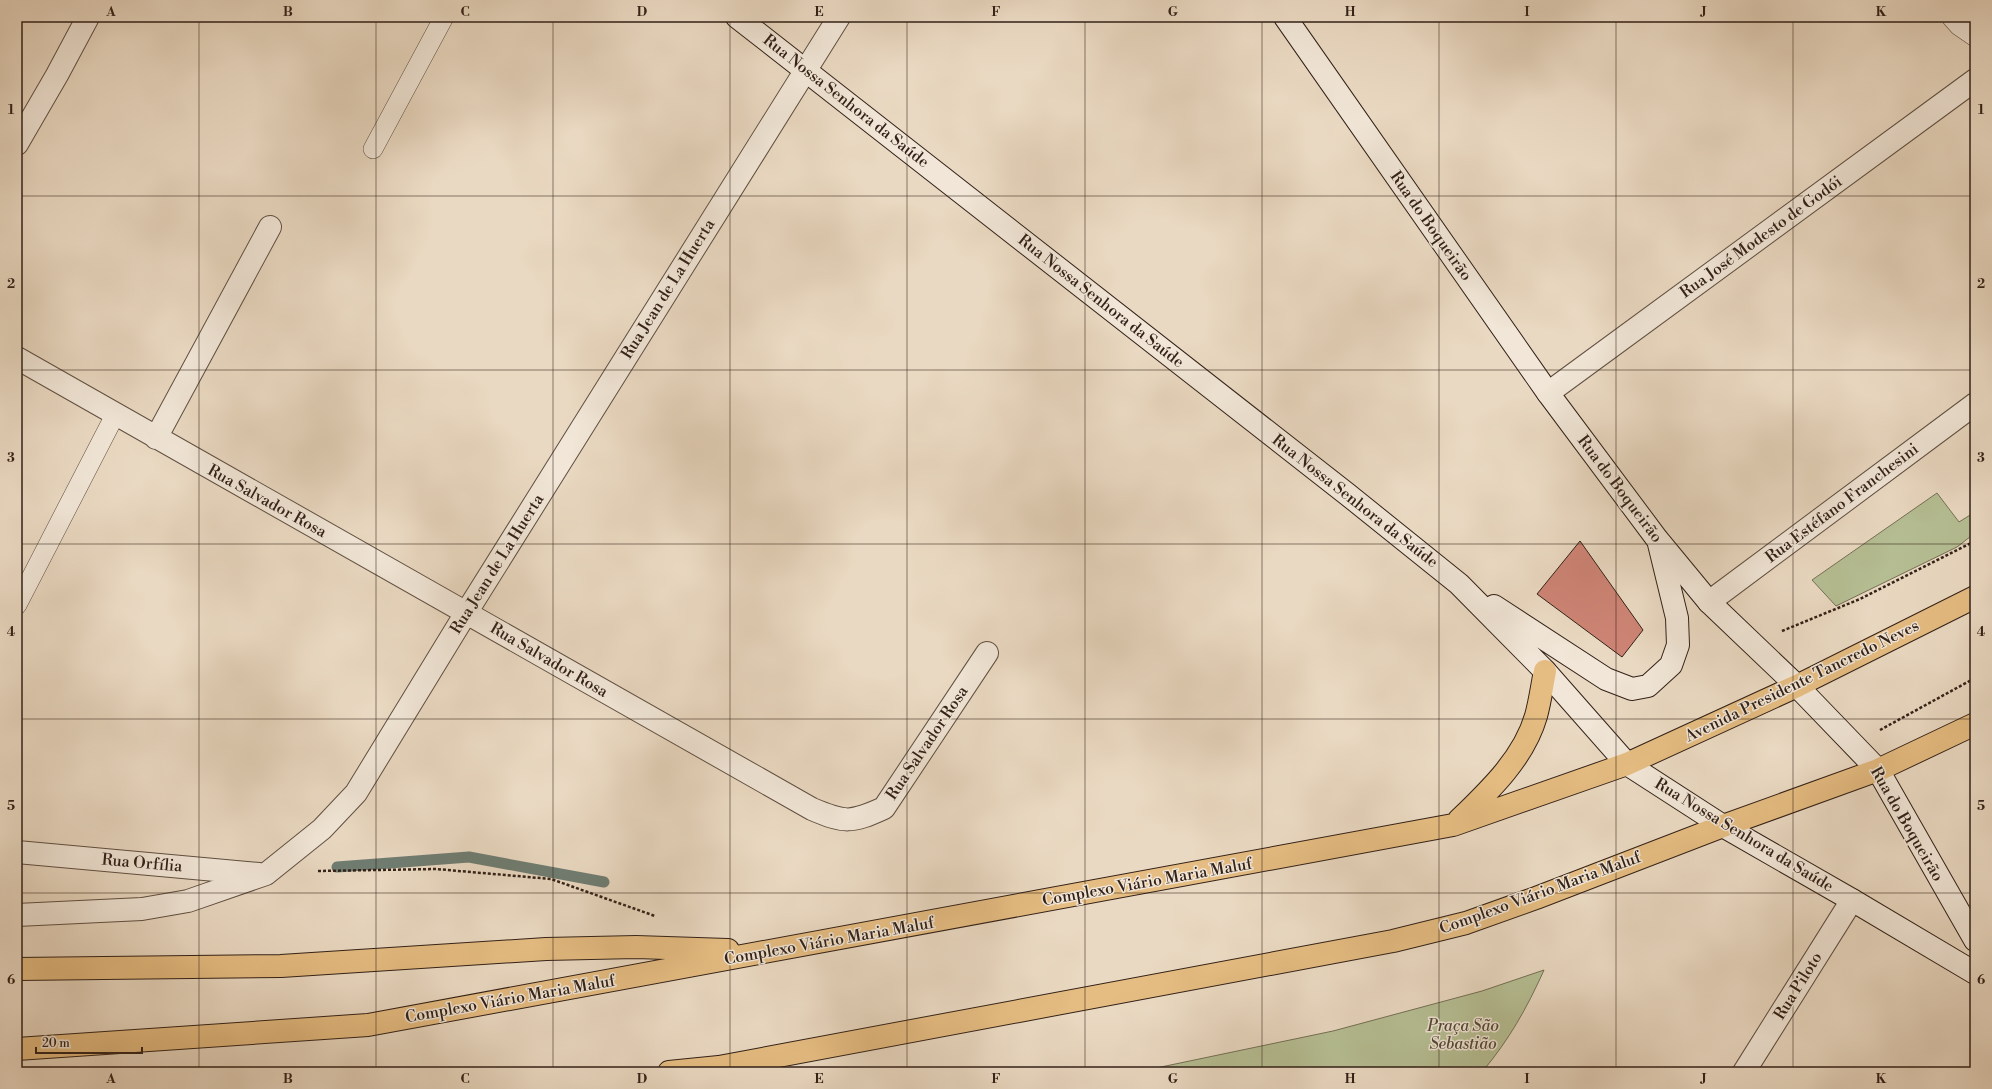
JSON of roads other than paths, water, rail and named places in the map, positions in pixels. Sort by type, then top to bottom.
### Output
[{"type":"highway","name":"Avenida Presidente Tancredo Neves","points":[[1627,764],[1797,686],[1975,597]]},
{"type":"highway","points":[[1453,825],[1497,783],[1523,745],[1536,717],[1545,671]]},
{"type":"highway","points":[[1723,826],[1878,770],[1975,724]]},
{"type":"highway","name":"Complexo Viário Maria Maluf","points":[[17,1049],[368,1025],[1453,825],[1627,764]]},
{"type":"highway","name":"Complexo Viário Maria Maluf","points":[[669,1072],[714,1069],[1393,942],[1466,923],[1723,826]]},
{"type":"highway","points":[[17,969],[281,966],[546,949],[636,947],[770,952]]},
{"type":"street","points":[[17,144],[57,75],[88,17]]},
{"type":"street","name":"Rua Nossa Senhora da Saúde","points":[[737,17],[1459,584],[1545,671],[1627,764],[1723,826],[1975,973]]},
{"type":"street","name":"Rua Jean de La Huerta","points":[[17,915],[142,909],[188,901],[266,874],[322,829],[356,793],[466,613],[805,69],[839,17]]},
{"type":"street","name":"Rua do Boqueirão","points":[[1285,17],[1548,393],[1658,539],[1709,602],[1797,686],[1878,770],[1975,940]]},
{"type":"street","name":"Rua José Modesto de Godói","points":[[1548,393],[1975,80]]},
{"type":"street","points":[[156,438],[270,227]]},
{"type":"street","name":"Rua Salvador Rosa","points":[[17,358],[115,415],[812,809],[838,820],[861,818],[884,808],[987,653]]},
{"type":"street","name":"Rua Estéfano Franchesini","points":[[1709,602],[1975,404]]},
{"type":"street","points":[[1459,584],[1606,679],[1632,689],[1648,686],[1663,674],[1671,665],[1678,645],[1677,618],[1658,539]]},
{"type":"street","name":"Rua Orfília","points":[[17,852],[266,874]]},
{"type":"street","name":"Rua Piloto","points":[[1744,1072],[1852,900]]},
{"type":"lane","points":[[373,149],[444,17]]},
{"type":"lane","points":[[1951,17],[1959,26],[1975,37]]},
{"type":"lane","points":[[17,604],[115,415]]},
{"type":"waterway","points":[[337,867],[469,857],[604,882]]},
{"type":"park label","name":"Praça São Sebastião","points":[[1463,1035]]}]
